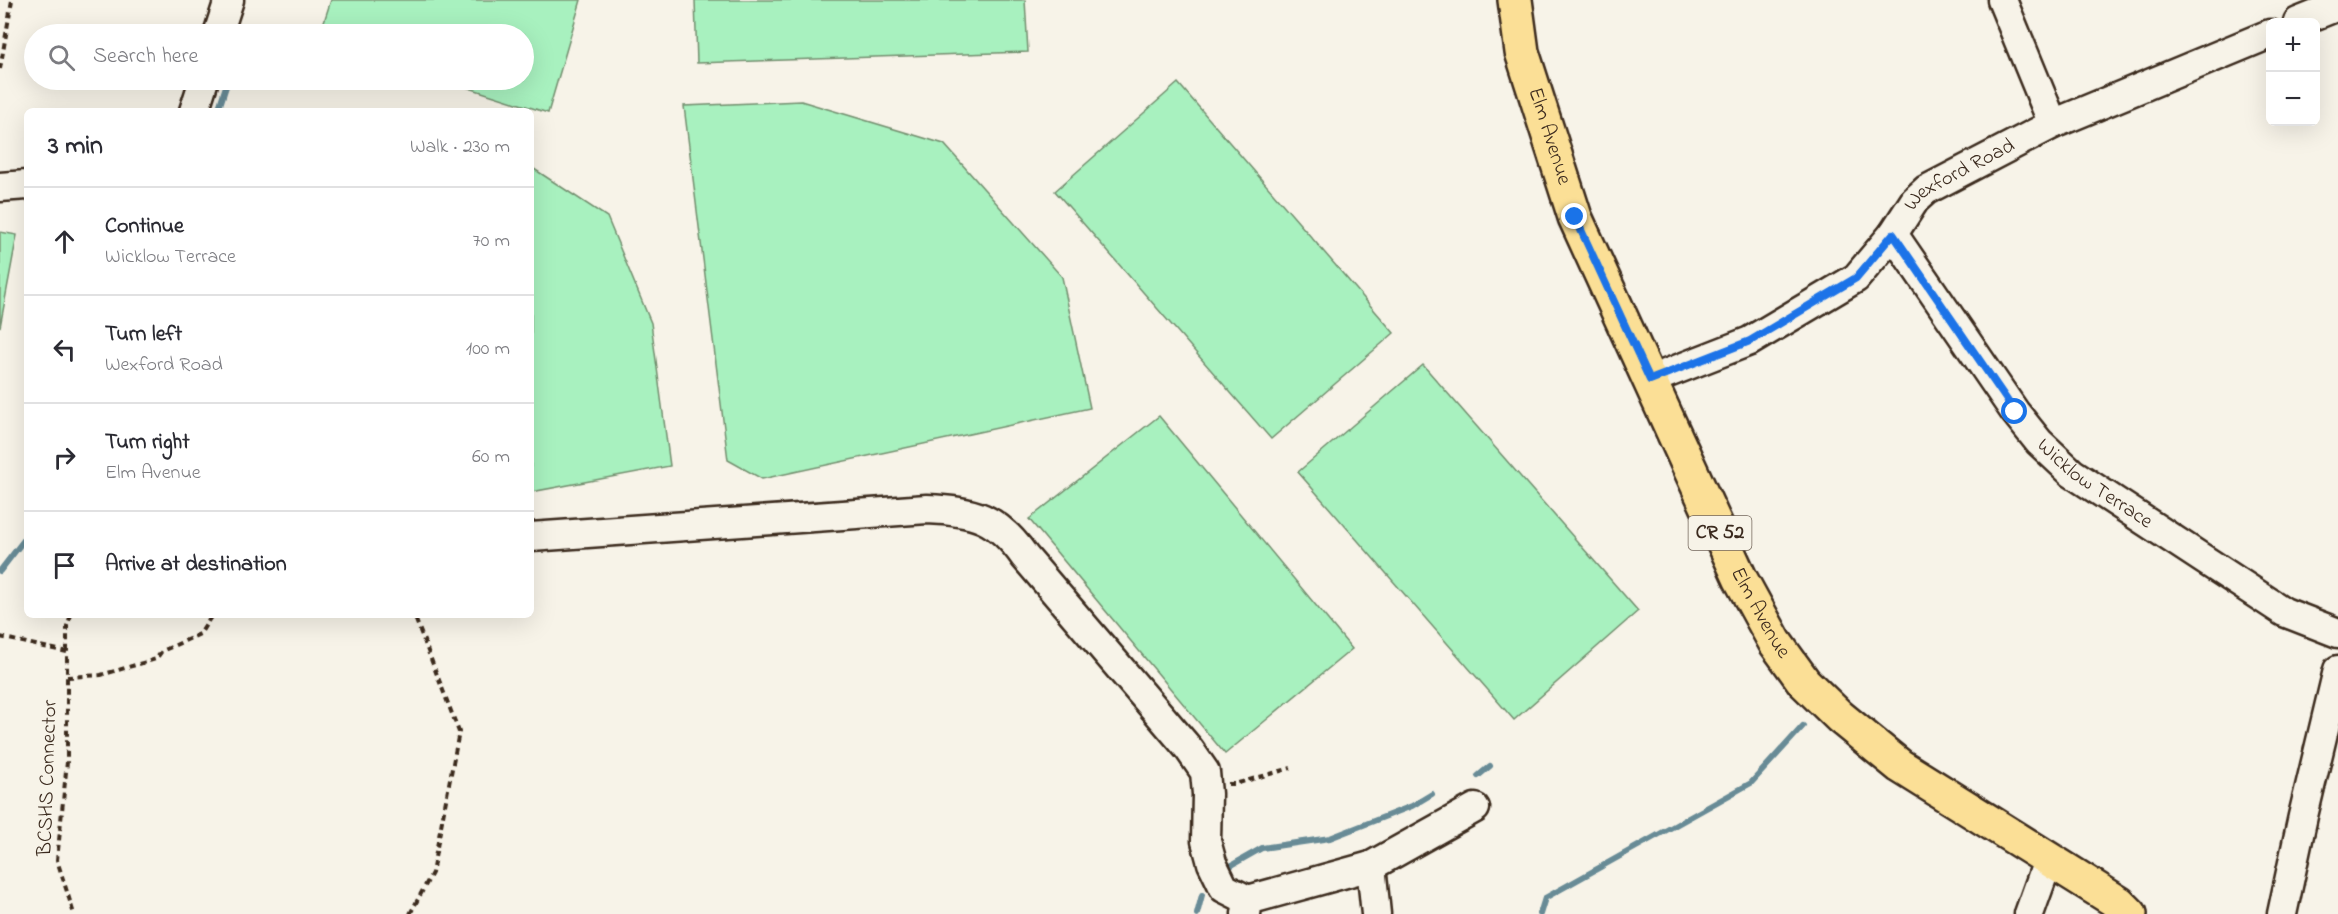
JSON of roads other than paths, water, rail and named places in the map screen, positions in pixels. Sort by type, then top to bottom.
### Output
[{"type":"main road","name":"Elm Avenue","points":[[1515,0],[1522,52],[1575,217],[1740,578],[1775,642],[1804,682],[1840,717],[1900,766],[2119,903],[2130,914]]},
{"type":"street","points":[[221,24],[229,0]]},
{"type":"street","points":[[2002,0],[2053,124]]},
{"type":"street","points":[[2308,18],[2338,6]]},
{"type":"street","name":"Wexford Road","points":[[1650,380],[1750,341],[1856,278],[1893,234],[1915,200],[1926,190],[2053,124],[2266,36]]},
{"type":"street","points":[[195,108],[201,90]]},
{"type":"street","points":[[0,187],[24,184]]},
{"type":"street","name":"Wicklow Terrace","points":[[1893,234],[2015,412],[2039,442],[2072,473],[2284,612],[2338,633]]},
{"type":"street","points":[[534,537],[927,509],[974,514],[1011,536],[1025,557],[1189,749],[1205,771],[1206,842],[1212,863],[1224,888],[1247,907],[1371,866],[1475,807]]},
{"type":"street","points":[[2282,914],[2303,816],[2332,728],[2338,670]]},
{"type":"street","points":[[2029,914],[2049,858]]},
{"type":"street","points":[[1371,866],[1376,914]]},
{"type":"waterway","points":[[219,108],[225,90]]},
{"type":"waterway","points":[[0,571],[24,540]]},
{"type":"waterway","points":[[1540,914],[1545,898],[1751,783],[1803,726]]},
{"type":"waterway","points":[[1478,776],[1490,766]]},
{"type":"waterway","points":[[1225,869],[1262,848],[1330,838],[1412,806],[1432,794]]},
{"type":"waterway","points":[[1197,914],[1202,895]]}]
